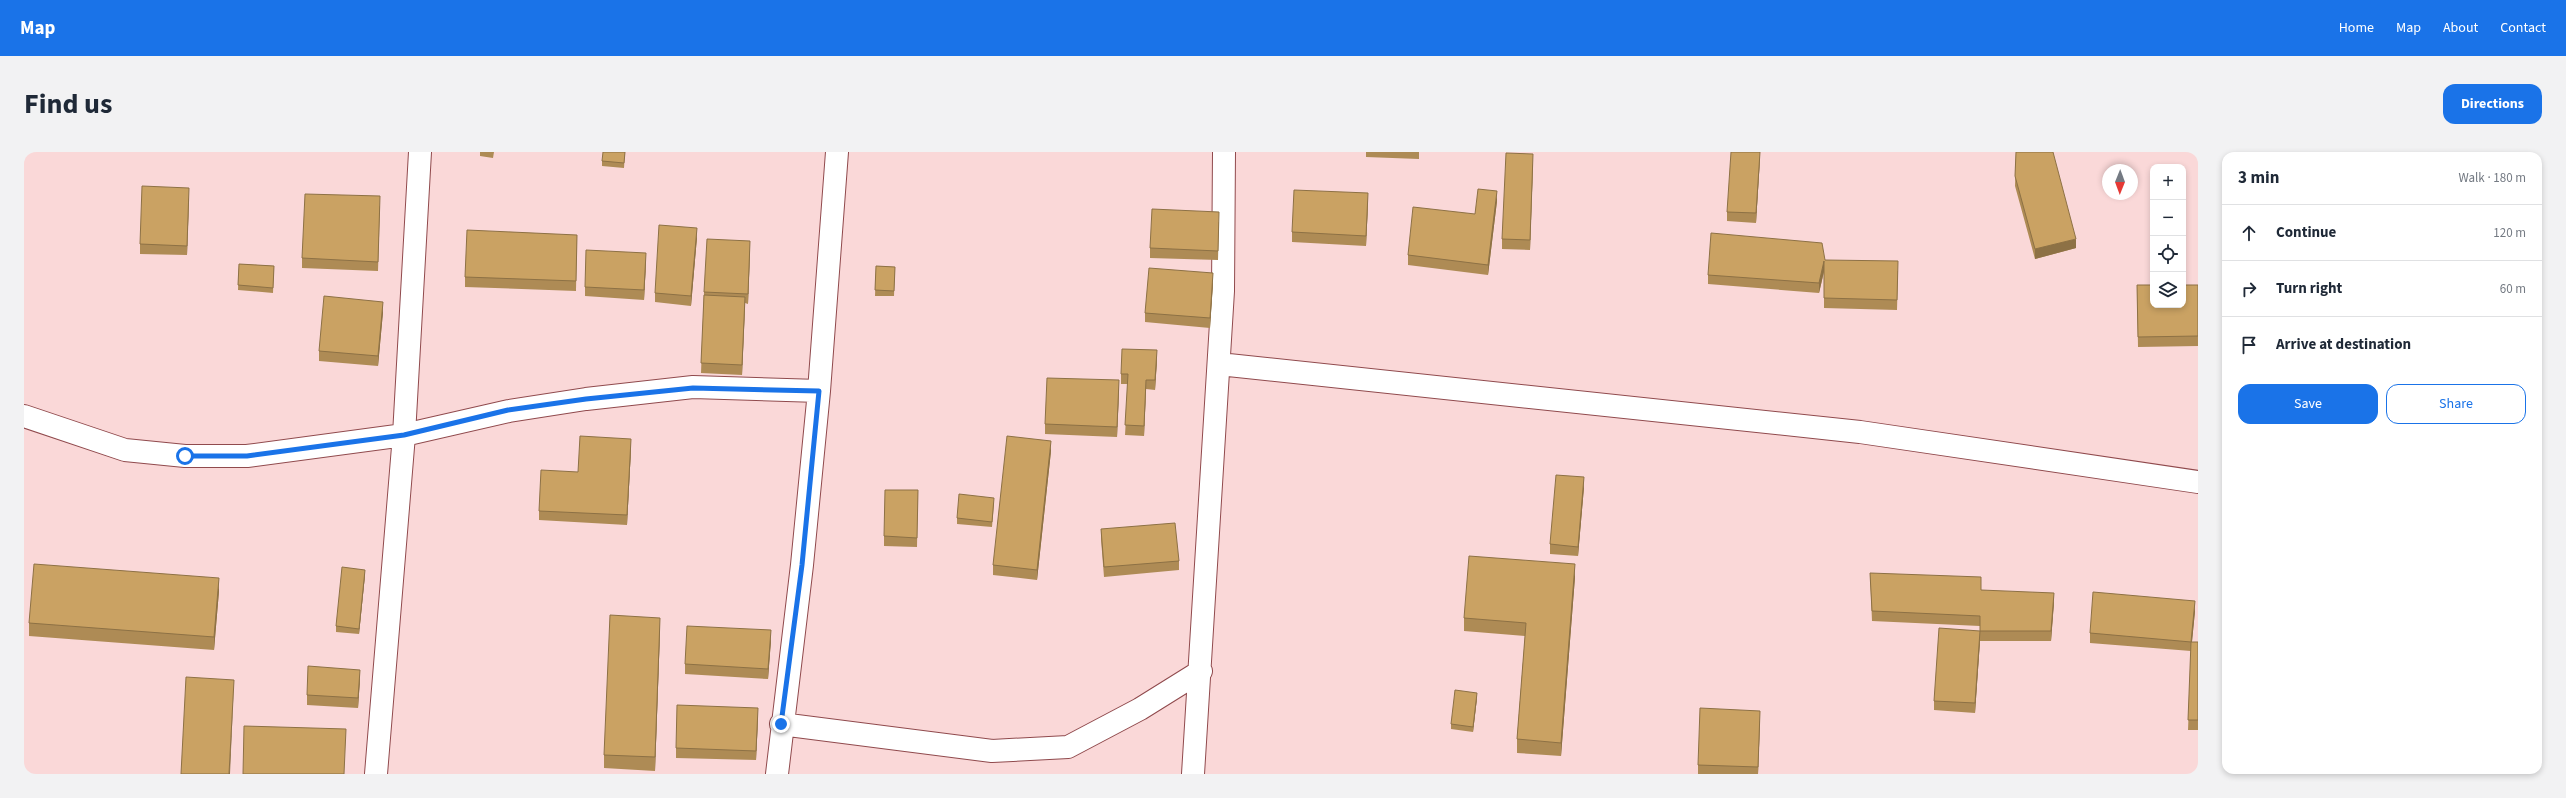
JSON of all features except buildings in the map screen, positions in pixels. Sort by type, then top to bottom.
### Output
[{"type":"street","points":[[376,774],[404,435],[420,152]]},
{"type":"street","points":[[777,774],[781,724],[802,565],[819,391],[837,152]]},
{"type":"street","points":[[1193,774],[1201,671],[1223,291],[1224,152]]},
{"type":"street","points":[[1219,364],[1860,432],[2198,482]]},
{"type":"street","points":[[24,416],[125,450],[185,456],[247,456],[404,435],[508,410],[586,399],[693,388],[819,391]]},
{"type":"street","points":[[781,724],[992,751],[1068,747],[1140,709],[1201,671]]},
{"type":"route","points":[[185,456],[247,456],[338,442],[404,435],[508,410],[586,399],[693,388],[819,391],[802,565],[781,724]]}]
